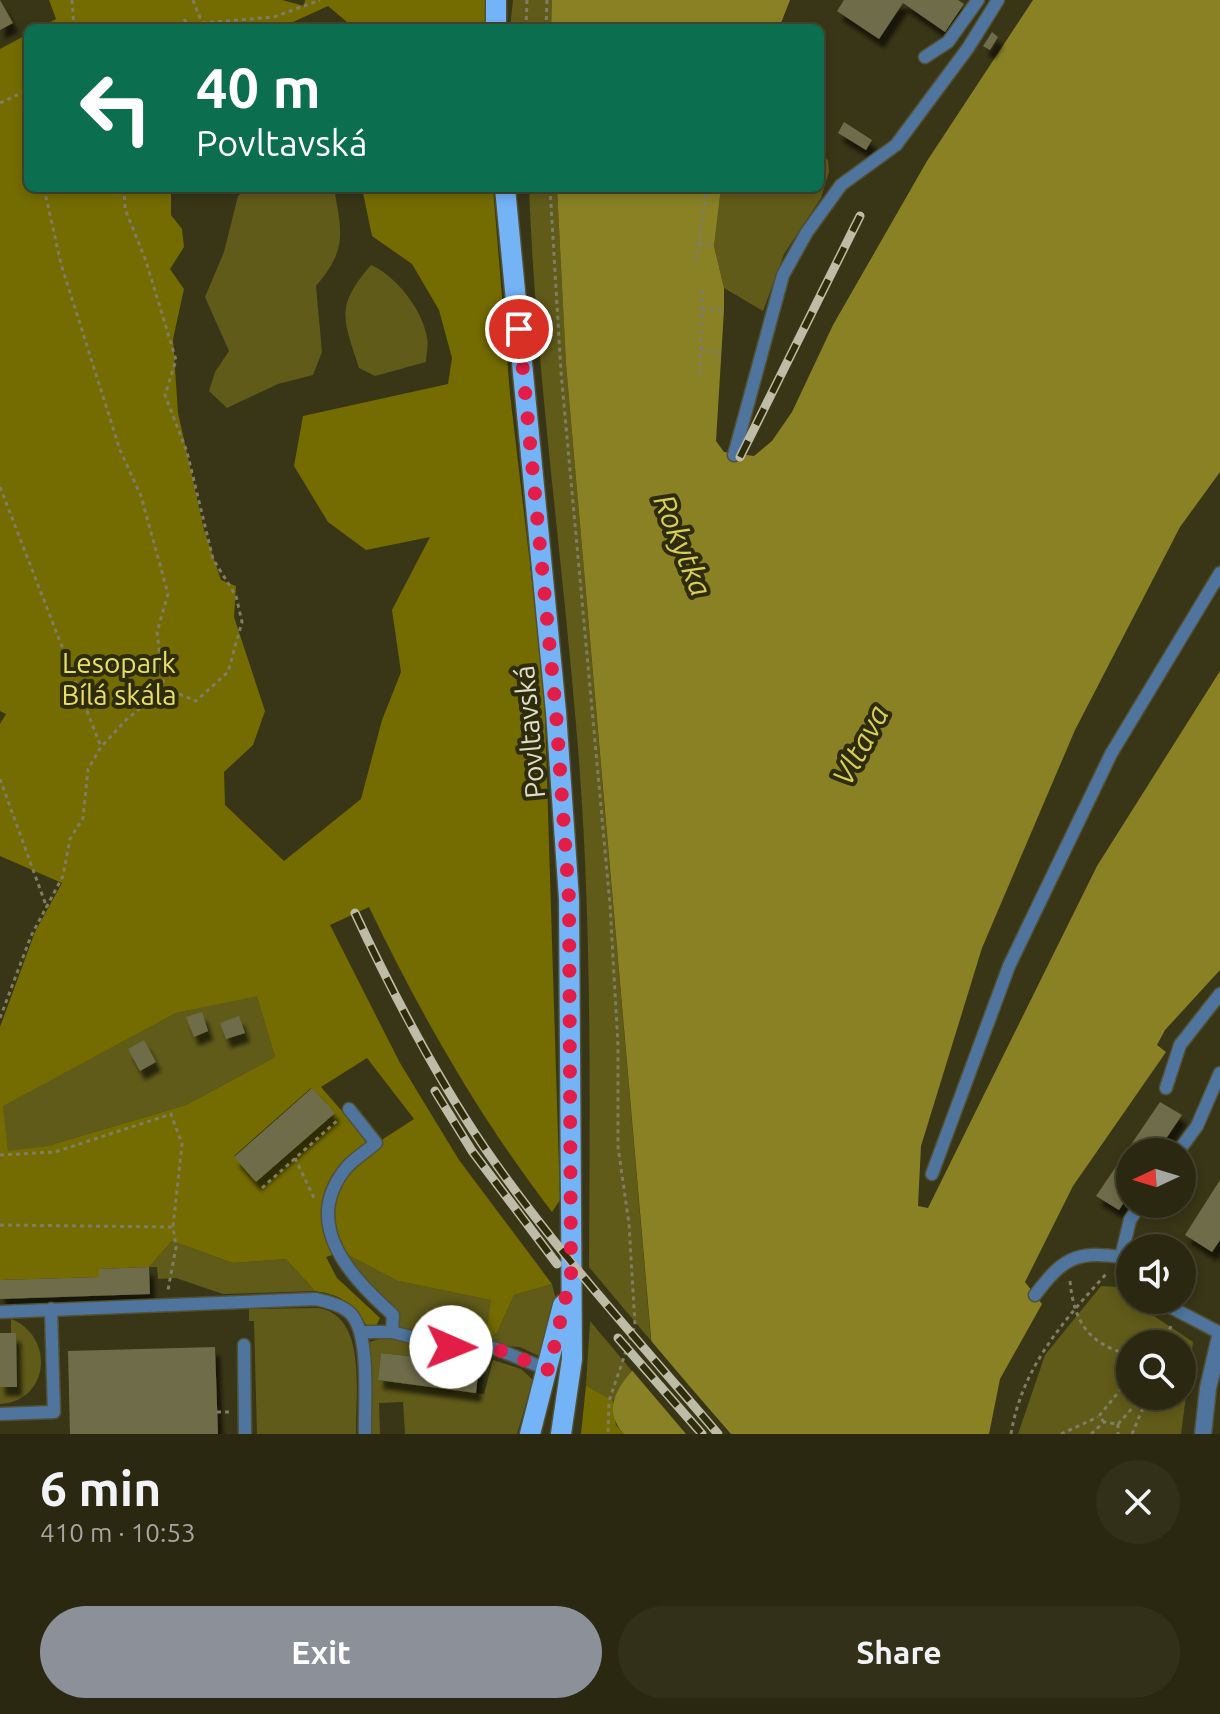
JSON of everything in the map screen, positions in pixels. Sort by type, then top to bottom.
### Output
[{"type":"main road","points":[[496,0],[496,24]]},
{"type":"main road","name":"Povltavská","points":[[505,192],[556,712],[569,899],[572,1359],[561,1434]]},
{"type":"main road","name":"Povltavská","points":[[530,1434],[549,1370],[571,1274]]},
{"type":"street","points":[[1203,1434],[1214,1393],[1220,1335]]},
{"type":"lane","points":[[925,57],[948,42],[978,0]]},
{"type":"lane","points":[[734,455],[783,275],[807,232],[841,185],[896,145],[968,48],[998,0]]},
{"type":"lane","points":[[932,1174],[1009,966],[1111,754],[1220,573]]},
{"type":"lane","points":[[1166,1088],[1180,1045],[1220,994]]},
{"type":"lane","points":[[1188,1138],[1197,1126],[1220,1073]]},
{"type":"lane","points":[[349,1109],[376,1143],[347,1168],[333,1193],[330,1216],[333,1246],[359,1286],[393,1315],[392,1332]]},
{"type":"lane","points":[[1035,1295],[1060,1263],[1105,1254],[1116,1256]]},
{"type":"lane","points":[[0,1312],[316,1299],[338,1305],[350,1314],[362,1332],[365,1434]]},
{"type":"lane","points":[[0,1414],[54,1412],[51,1309]]},
{"type":"lane","points":[[1184,1314],[1220,1335]]},
{"type":"lane","points":[[362,1332],[392,1332],[451,1347],[494,1348],[549,1370]]},
{"type":"lane","points":[[244,1345],[245,1434]]},
{"type":"path","points":[[72,0],[74,24]]},
{"type":"path","points":[[193,0],[202,23],[274,17],[320,0]]},
{"type":"path","points":[[526,24],[527,0]]},
{"type":"path","points":[[546,24],[547,0]]},
{"type":"path","points":[[184,19],[187,24]]},
{"type":"path","points":[[0,103],[24,92]]},
{"type":"path","points":[[45,192],[61,264],[104,405],[141,496],[168,594],[157,632],[164,688]]},
{"type":"path","points":[[124,192],[125,209],[146,261],[176,360],[165,395],[187,452],[213,559],[236,596],[242,622],[228,672],[196,701],[164,688]]},
{"type":"path","points":[[550,192],[561,372],[610,905],[618,1045],[618,1147],[629,1224],[635,1325],[609,1401],[608,1434]]},
{"type":"path","points":[[696,261],[706,192]]},
{"type":"path","points":[[699,243],[714,246]]},
{"type":"path","points":[[700,374],[702,287]]},
{"type":"path","points":[[702,310],[724,310]]},
{"type":"path","points":[[701,351],[722,352]]},
{"type":"path","points":[[0,487],[101,747]]},
{"type":"path","points":[[0,1018],[31,936],[63,876],[70,839],[83,818],[88,769],[101,747],[164,688]]},
{"type":"path","points":[[0,779],[47,908]]},
{"type":"path","points":[[0,1155],[55,1152],[171,1114],[182,1144],[173,1227],[176,1247],[168,1280],[168,1306]]},
{"type":"path","points":[[262,1188],[339,1119]]},
{"type":"path","points":[[0,1225],[173,1227]]},
{"type":"path","points":[[1068,1261],[1072,1311],[1087,1334],[1116,1348]]},
{"type":"path","points":[[1011,1434],[1029,1374],[1072,1311],[1116,1263]]},
{"type":"path","points":[[1061,1434],[1099,1416],[1116,1395]]},
{"type":"path","points":[[1118,1434],[1118,1424],[1132,1410]]},
{"type":"path","points":[[1132,1434],[1141,1410]]},
{"type":"path","points":[[217,1412],[226,1412]]},
{"type":"path","points":[[1099,1416],[1104,1422],[1118,1424]]},
{"type":"path","points":[[1091,1434],[1104,1422]]},
{"type":"shaded area","points":[[513,0],[552,0],[551,24],[510,24]]},
{"type":"shaded area","points":[[824,158],[828,160],[829,172],[824,188]]},
{"type":"shaded area","points":[[242,192],[332,192],[335,194],[340,233],[337,253],[316,286],[322,352],[313,375],[278,384],[227,408],[209,391],[215,372],[229,351],[205,297],[224,252],[238,196]]},
{"type":"shaded area","points":[[529,192],[557,192],[566,364],[651,1341],[589,1267],[589,1002],[582,802],[532,257]]},
{"type":"shaded area","points":[[721,192],[823,192],[784,254],[763,311],[724,288],[714,246]]},
{"type":"shaded area","points":[[371,265],[398,285],[420,315],[427,337],[426,362],[375,376],[359,368],[346,325],[347,303],[359,279]]},
{"type":"shaded area","points":[[257,995],[275,1057],[186,1105],[47,1146],[8,1152],[2,1106],[176,1013]]},
{"type":"shaded area","points":[[172,1241],[233,1263],[286,1259],[315,1291],[223,1294],[176,1278],[158,1279],[157,1267],[149,1267]]},
{"type":"shaded area","points":[[342,1252],[398,1281],[492,1300],[486,1336],[497,1333],[514,1295],[552,1284],[557,1304],[541,1357],[520,1347],[447,1342],[394,1325]]},
{"type":"shaded area","points":[[1101,1286],[1116,1287],[1116,1314],[1151,1314],[1175,1330],[1116,1330],[1116,1410],[1184,1410],[1181,1434],[1018,1434],[1045,1355]]},
{"type":"shaded area","points":[[318,1308],[334,1314],[345,1325],[352,1341],[357,1379],[356,1434],[257,1434],[254,1321],[249,1321],[249,1309]]},
{"type":"shaded area","points":[[11,1319],[25,1327],[35,1339],[41,1367],[29,1392],[17,1400],[0,1404],[0,1387],[17,1387],[16,1333],[11,1333]]},
{"type":"shaded area","points":[[590,1321],[632,1371],[613,1401],[586,1385]]},
{"type":"shaded area","points":[[389,1336],[425,1347],[427,1358],[381,1353],[378,1380],[484,1394],[493,1360],[521,1369],[533,1380],[517,1434],[405,1434],[403,1402],[379,1403],[380,1434],[372,1434],[370,1342]]},
{"type":"green space","points":[[49,0],[282,0],[304,6],[305,0],[488,0],[487,24],[349,24],[328,6],[289,24],[47,24],[56,19]]},
{"type":"green space","name":"Lesopark Bílá skála","points":[[24,36],[24,192],[171,192],[171,215],[182,229],[184,247],[170,269],[184,289],[173,339],[178,413],[204,530],[221,580],[236,586],[234,617],[265,711],[253,745],[224,772],[225,805],[284,861],[361,799],[382,720],[401,672],[392,610],[430,537],[366,550],[328,522],[294,466],[303,416],[448,384],[452,358],[439,310],[412,264],[372,236],[363,192],[493,192],[510,394],[544,683],[560,1200],[552,1212],[500,1139],[453,1064],[409,987],[369,907],[330,925],[400,1063],[459,1160],[552,1284],[514,1295],[497,1333],[486,1337],[491,1300],[398,1281],[342,1252],[326,1257],[337,1278],[380,1318],[376,1326],[367,1326],[351,1306],[339,1298],[315,1291],[286,1259],[233,1263],[172,1241],[149,1267],[99,1269],[99,1277],[0,1280],[0,1027],[35,932],[62,883],[0,856],[0,724],[6,714],[0,711],[0,49]],"holes":[[[257,996],[275,1057],[186,1105],[47,1146],[8,1151],[3,1106],[176,1013]],[[367,1058],[414,1119],[377,1143],[369,1142],[321,1087]],[[311,1088],[334,1114],[256,1182],[234,1156]]]},
{"type":"green space","points":[[586,1385],[613,1401],[616,1425],[624,1434],[581,1434]]},
{"type":"water","points":[[552,0],[790,0],[781,24],[551,24]]},
{"type":"water","points":[[1033,0],[1220,0],[1220,472],[1180,527],[1075,730],[982,948],[921,1146],[918,1206],[928,1208],[1097,866],[1220,671],[1220,970],[1165,1030],[1157,1045],[1166,1052],[1073,1186],[1025,1282],[1042,1304],[1000,1379],[989,1434],[624,1434],[616,1422],[614,1400],[626,1378],[652,1349],[566,364],[557,192],[721,192],[714,246],[724,288],[724,310],[716,441],[724,452],[754,456],[772,441],[792,412],[833,325],[927,161]]},
{"type":"pier","points":[[647,1336],[731,1434],[686,1434],[630,1368],[645,1355]]},
{"type":"building","points":[[0,0],[13,23],[0,30]]},
{"type":"building","points":[[844,0],[958,0],[964,4],[945,32],[903,3],[879,39],[837,11]]},
{"type":"building","points":[[992,32],[998,37],[990,50],[983,46]]},
{"type":"building","points":[[844,122],[872,140],[866,150],[838,133]]},
{"type":"building","points":[[202,1012],[208,1031],[194,1037],[186,1017]]},
{"type":"building","points":[[239,1016],[245,1033],[226,1039],[220,1023]]},
{"type":"building","points":[[144,1040],[156,1062],[140,1071],[128,1049]]},
{"type":"building","points":[[312,1088],[335,1113],[256,1182],[234,1157]]},
{"type":"building","points":[[1160,1102],[1182,1115],[1166,1138],[1135,1138]]},
{"type":"building","points":[[1116,1167],[1116,1208],[1096,1196]]},
{"type":"building","points":[[1220,1180],[1220,1240],[1212,1252],[1196,1242],[1196,1234],[1186,1234]]},
{"type":"building","points":[[149,1267],[150,1294],[0,1299],[0,1280],[99,1277],[99,1269]]},
{"type":"building","points":[[0,1333],[16,1333],[17,1387],[0,1387]]},
{"type":"building","points":[[215,1347],[218,1434],[70,1434],[68,1351]]},
{"type":"building","points":[[381,1353],[479,1364],[476,1393],[378,1380]]},
{"type":"railway","points":[[740,457],[860,216]]},
{"type":"railway","points":[[355,913],[415,1033],[484,1147],[568,1258],[718,1434]]},
{"type":"railway","points":[[435,1091],[472,1151],[557,1264]]},
{"type":"railway","points":[[618,1338],[702,1434]]},
{"type":"route","points":[[451,1347],[494,1348],[549,1370],[571,1274],[569,899],[556,712],[519,329]]},
{"type":"water label","name":"Rokytka","points":[[683,545]]},
{"type":"water label","name":"Vltava","points":[[860,745]]}]
